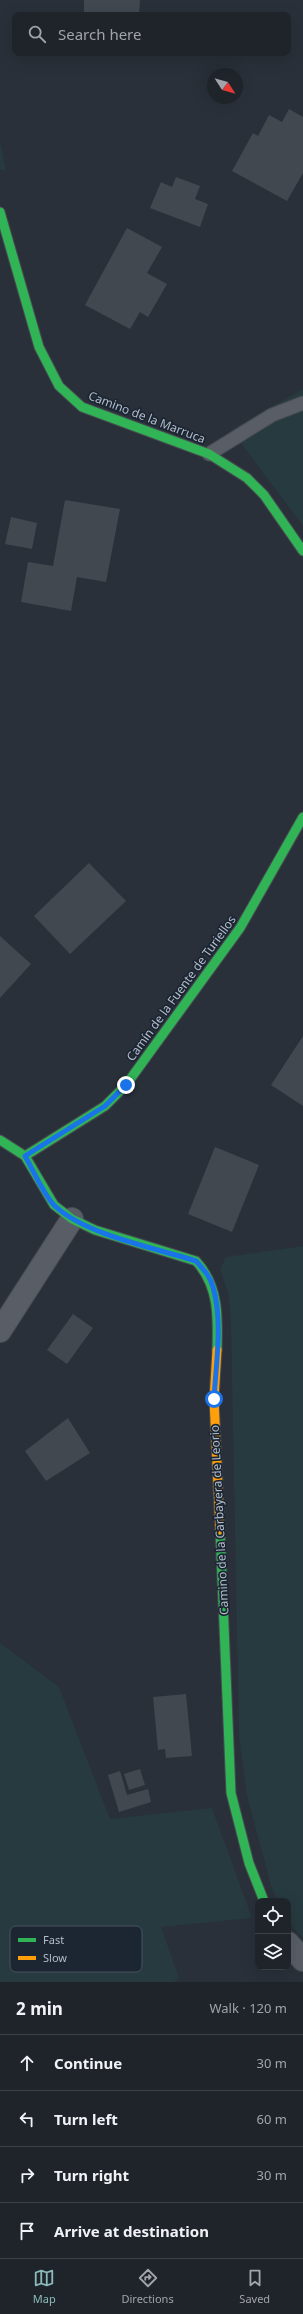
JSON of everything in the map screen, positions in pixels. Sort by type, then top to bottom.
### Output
[{"type":"street","name":"Camino de la Marruca","points":[[0,212],[39,348],[59,386],[82,407],[209,454],[247,478],[264,495],[303,551]]},
{"type":"street","name":"Camín de la Fuente de Turiellos","points":[[25,1156],[105,1106],[126,1085],[240,928],[303,817]]},
{"type":"street","name":"Camino de la Carbayera de Leorio","points":[[0,1140],[25,1156],[54,1205],[72,1219],[95,1230],[196,1261],[206,1272],[213,1286],[218,1323],[214,1399],[231,1793],[249,1863],[263,1898]]},
{"type":"street","points":[[0,1331],[72,1219]]},
{"type":"street","points":[[291,1946],[303,1960]]},
{"type":"lane","points":[[209,454],[272,415],[303,403]]},
{"type":"green space","points":[[0,141],[6,171],[0,169]]},
{"type":"green space","points":[[303,389],[303,526],[231,430]]},
{"type":"green space","points":[[303,1246],[303,1938],[295,1930],[291,1921],[291,1898],[276,1898],[272,1889],[247,1796],[239,1736],[231,1327],[229,1296],[220,1269],[226,1257]]},
{"type":"green space","points":[[0,1643],[59,1687],[110,1819],[212,1808],[252,1918],[161,1927],[179,1978],[174,1982],[0,1982]]},
{"type":"building","points":[[84,0],[140,0],[139,12],[84,12]]},
{"type":"building","points":[[289,109],[303,117],[303,173],[287,201],[232,171],[253,133],[258,136],[269,115],[282,122]]},
{"type":"building","points":[[176,177],[200,186],[195,199],[208,204],[200,227],[150,208],[161,182],[172,187]]},
{"type":"building","points":[[127,228],[162,247],[147,273],[167,284],[148,317],[140,312],[130,329],[85,305]]},
{"type":"building","points":[[65,500],[120,509],[106,582],[77,577],[71,611],[21,602],[28,562],[53,566]]},
{"type":"building","points":[[11,517],[37,523],[32,549],[5,544]]},
{"type":"building","points":[[89,863],[126,901],[70,954],[34,916]]},
{"type":"building","points":[[0,936],[31,964],[0,998]]},
{"type":"building","points":[[303,1036],[303,1106],[271,1085]]},
{"type":"building","points":[[215,1147],[259,1165],[232,1232],[188,1214]]},
{"type":"building","points":[[73,1314],[93,1328],[67,1364],[47,1350]]},
{"type":"building","points":[[68,1418],[90,1453],[46,1481],[25,1451]]},
{"type":"building","points":[[186,1694],[192,1756],[166,1758],[165,1749],[158,1750],[153,1697]]},
{"type":"building","points":[[140,1769],[145,1785],[129,1790],[124,1774]]},
{"type":"building","points":[[120,1771],[127,1795],[148,1789],[151,1802],[119,1812],[108,1775]]},
{"type":"traffic: fast","points":[[0,212],[39,347],[59,386],[82,407],[209,454],[247,478],[264,495],[303,551]]},
{"type":"traffic: fast","points":[[25,1156],[105,1106],[126,1085],[240,928],[303,817]]},
{"type":"traffic: fast","points":[[0,1140],[25,1156],[54,1205],[72,1219],[95,1230],[196,1261],[204,1271],[209,1281],[216,1302],[217,1350]]},
{"type":"traffic: fast","points":[[220,1530],[231,1793],[249,1863],[263,1898]]},
{"type":"traffic: slow","points":[[217,1350],[214,1399],[220,1530]]},
{"type":"route","points":[[126,1085],[105,1106],[25,1156],[54,1205],[72,1219],[95,1230],[196,1261],[206,1272],[213,1286],[218,1323],[214,1399]]}]
